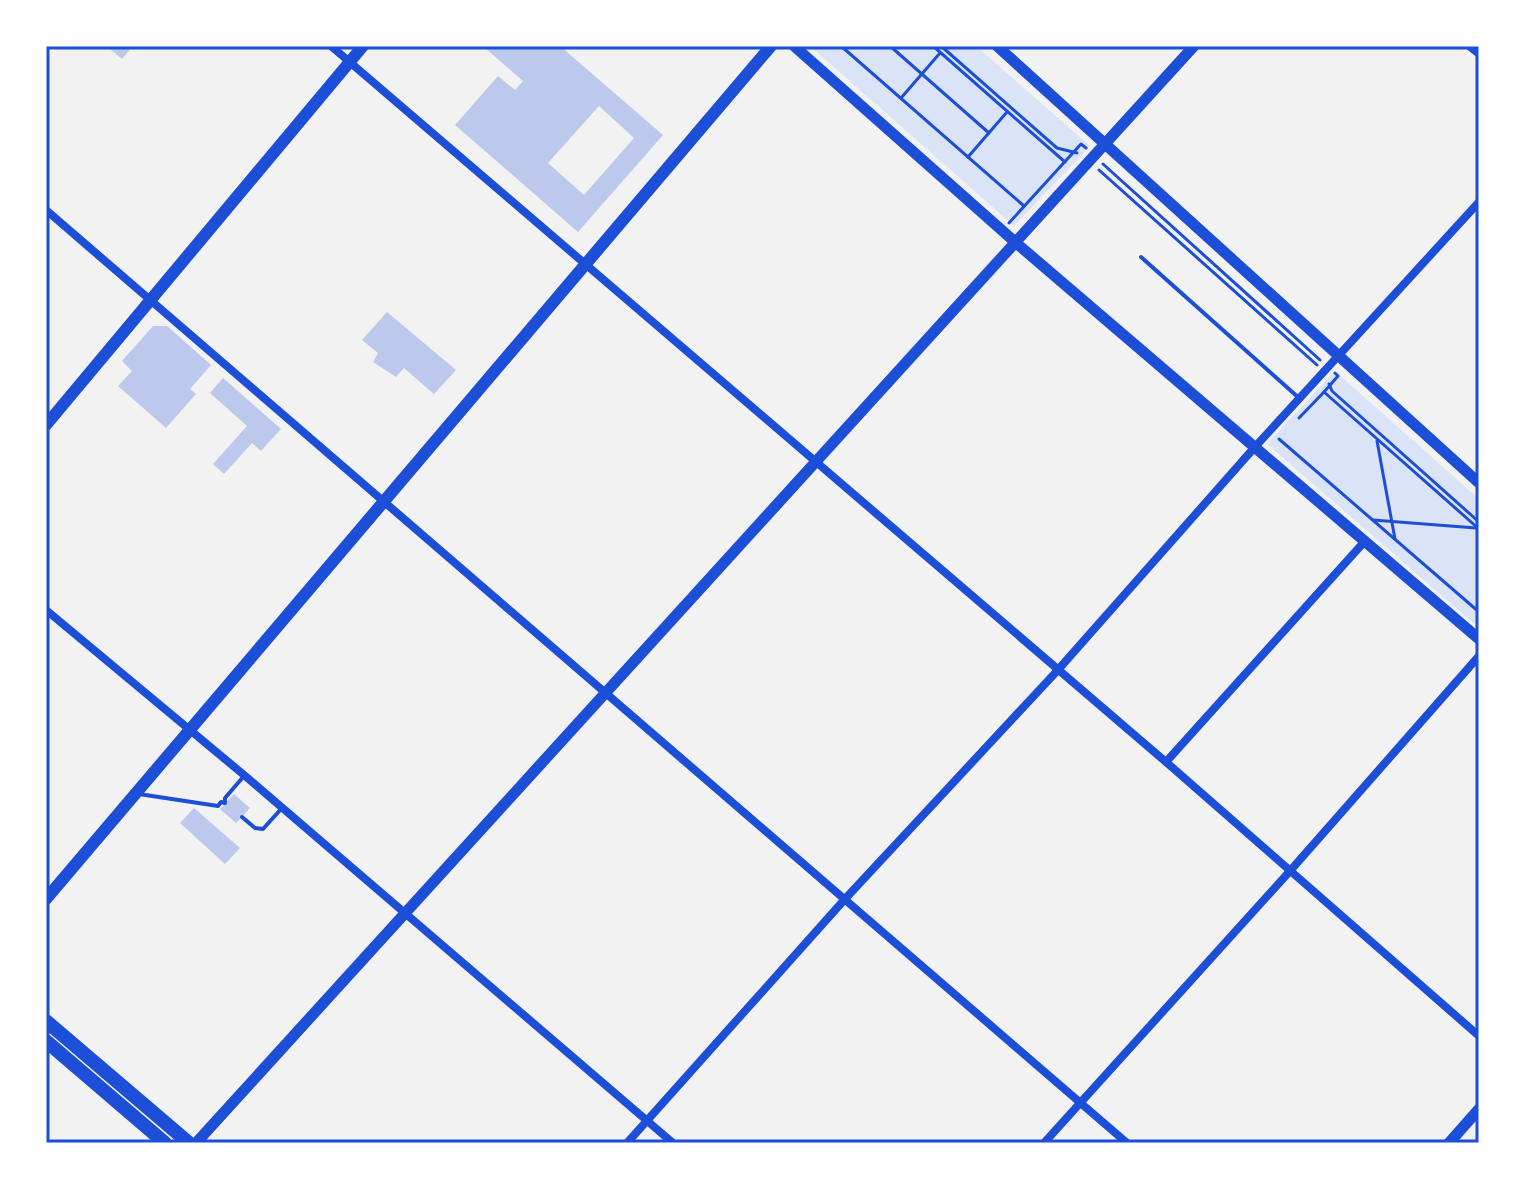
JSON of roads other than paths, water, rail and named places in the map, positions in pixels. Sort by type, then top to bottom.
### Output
[{"type":"main road","points":[[46,425],[363,46]]},
{"type":"main road","points":[[46,899],[771,46]]},
{"type":"main road","points":[[46,1021],[189,1143]]},
{"type":"main road","points":[[46,1041],[165,1143]]},
{"type":"main road","points":[[86,1076],[96,1064]]},
{"type":"main road","points":[[141,1122],[152,1111]]},
{"type":"street","points":[[331,46],[1166,762],[1479,1036]]},
{"type":"street","points":[[794,46],[1015,242],[1479,639]]},
{"type":"street","points":[[997,46],[1479,483]]},
{"type":"street","points":[[196,1143],[1194,46]]},
{"type":"street","points":[[1469,46],[1479,54]]},
{"type":"street","points":[[627,1143],[1479,202]]},
{"type":"street","points":[[46,210],[1127,1143]]},
{"type":"street","points":[[1166,762],[1365,541]]},
{"type":"street","points":[[46,610],[244,775],[673,1143]]},
{"type":"street","points":[[1044,1143],[1479,656]]},
{"type":"street","points":[[1449,1143],[1479,1109]]},
{"type":"lane","points":[[1141,257],[1299,398]]},
{"type":"lane","points":[[136,794],[218,806],[221,802],[225,803],[225,798],[244,775]]},
{"type":"lane","points":[[242,817],[255,828],[263,829],[282,808]]}]
